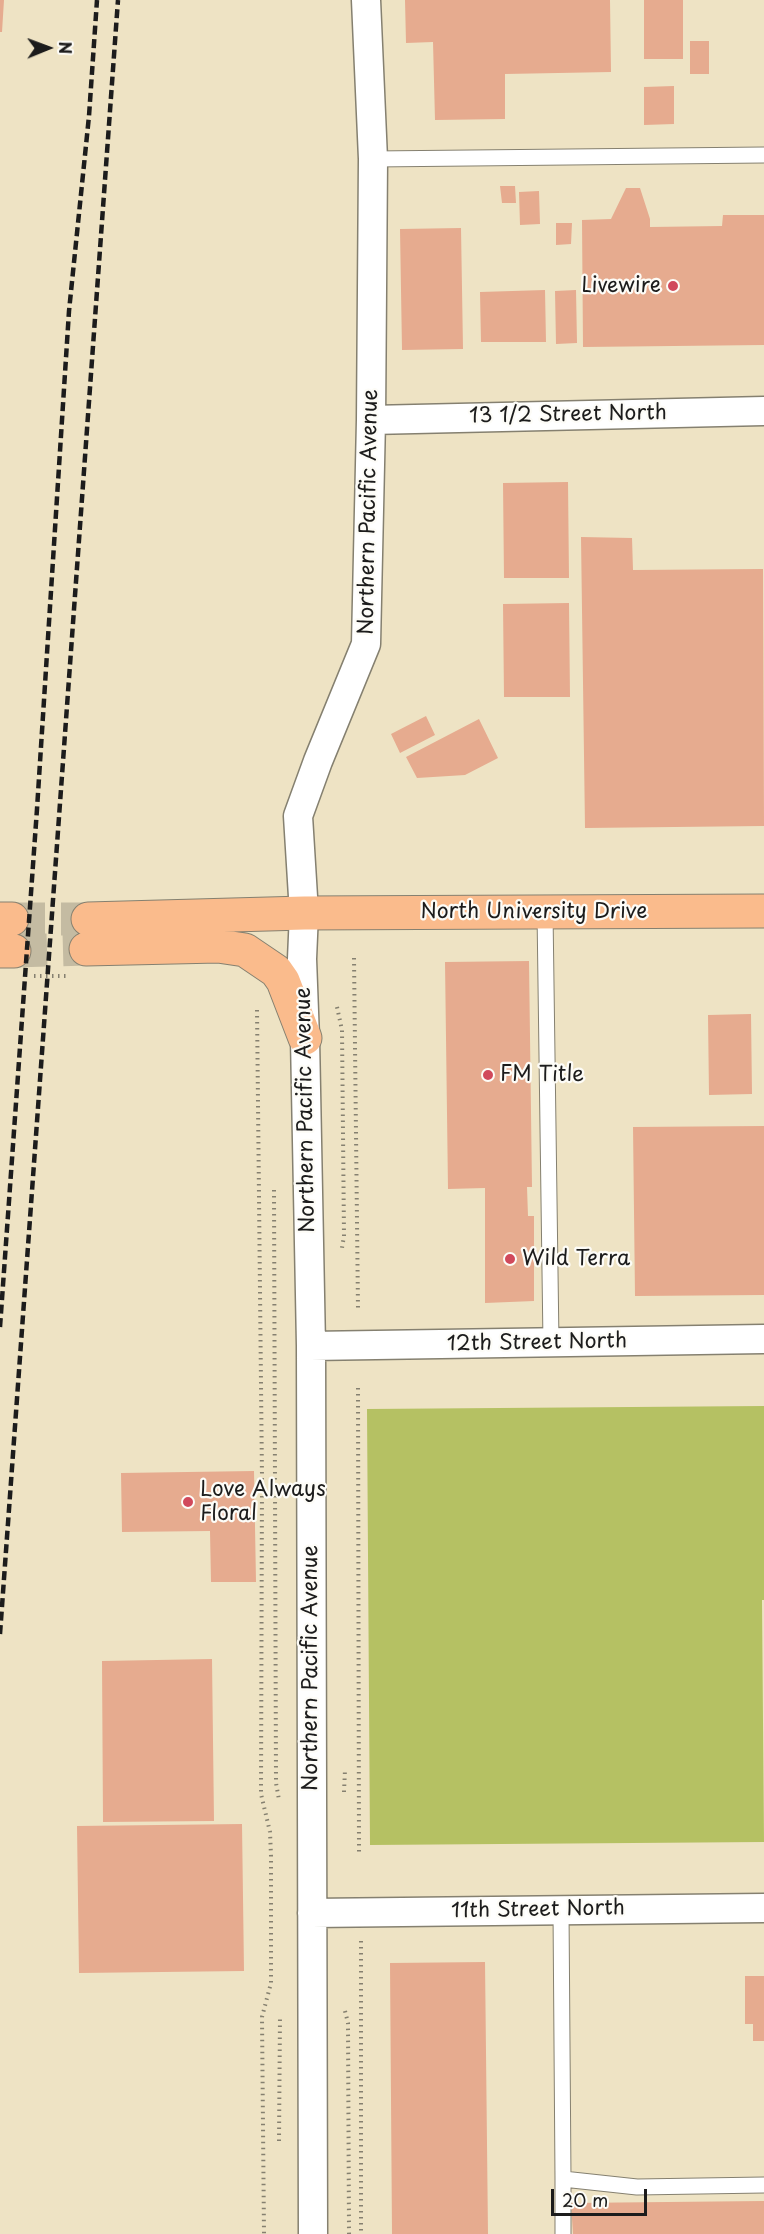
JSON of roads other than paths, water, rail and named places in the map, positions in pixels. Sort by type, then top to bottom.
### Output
[{"type":"main road","name":"North University Drive","points":[[305,1038],[283,981],[276,971],[245,950],[87,934],[304,913],[764,911]]},
{"type":"street","name":"Northern Pacific Avenue","points":[[313,2234],[310,1346],[302,959],[304,913],[298,816],[366,644],[372,420],[373,159],[366,0]]},
{"type":"street","name":"13 1/2 Street North","points":[[372,420],[764,411]]},
{"type":"street","name":"12th Street North","points":[[310,1346],[764,1339]]},
{"type":"street","name":"11th Street North","points":[[312,1913],[764,1908]]},
{"type":"lane","points":[[373,159],[764,155]]},
{"type":"lane","points":[[544,912],[551,1343]]},
{"type":"lane","points":[[561,1910],[563,2234]]},
{"type":"lane","points":[[563,2179],[637,2187],[764,2185]]},
{"type":"tunnel","points":[[12,919],[88,919]]},
{"type":"tunnel","points":[[14,951],[86,949]]},
{"type":"railway","points":[[0,1327],[37,809],[69,311],[89,116],[97,0]]},
{"type":"railway","points":[[0,1634],[118,0]]},
{"type":"place","name":"Livewire","points":[[673,286]]},
{"type":"place","name":"FM Title","points":[[488,1075]]},
{"type":"place","name":"Wild Terra","points":[[510,1259]]},
{"type":"place","name":"Love Always Floral","points":[[188,1502]]}]
